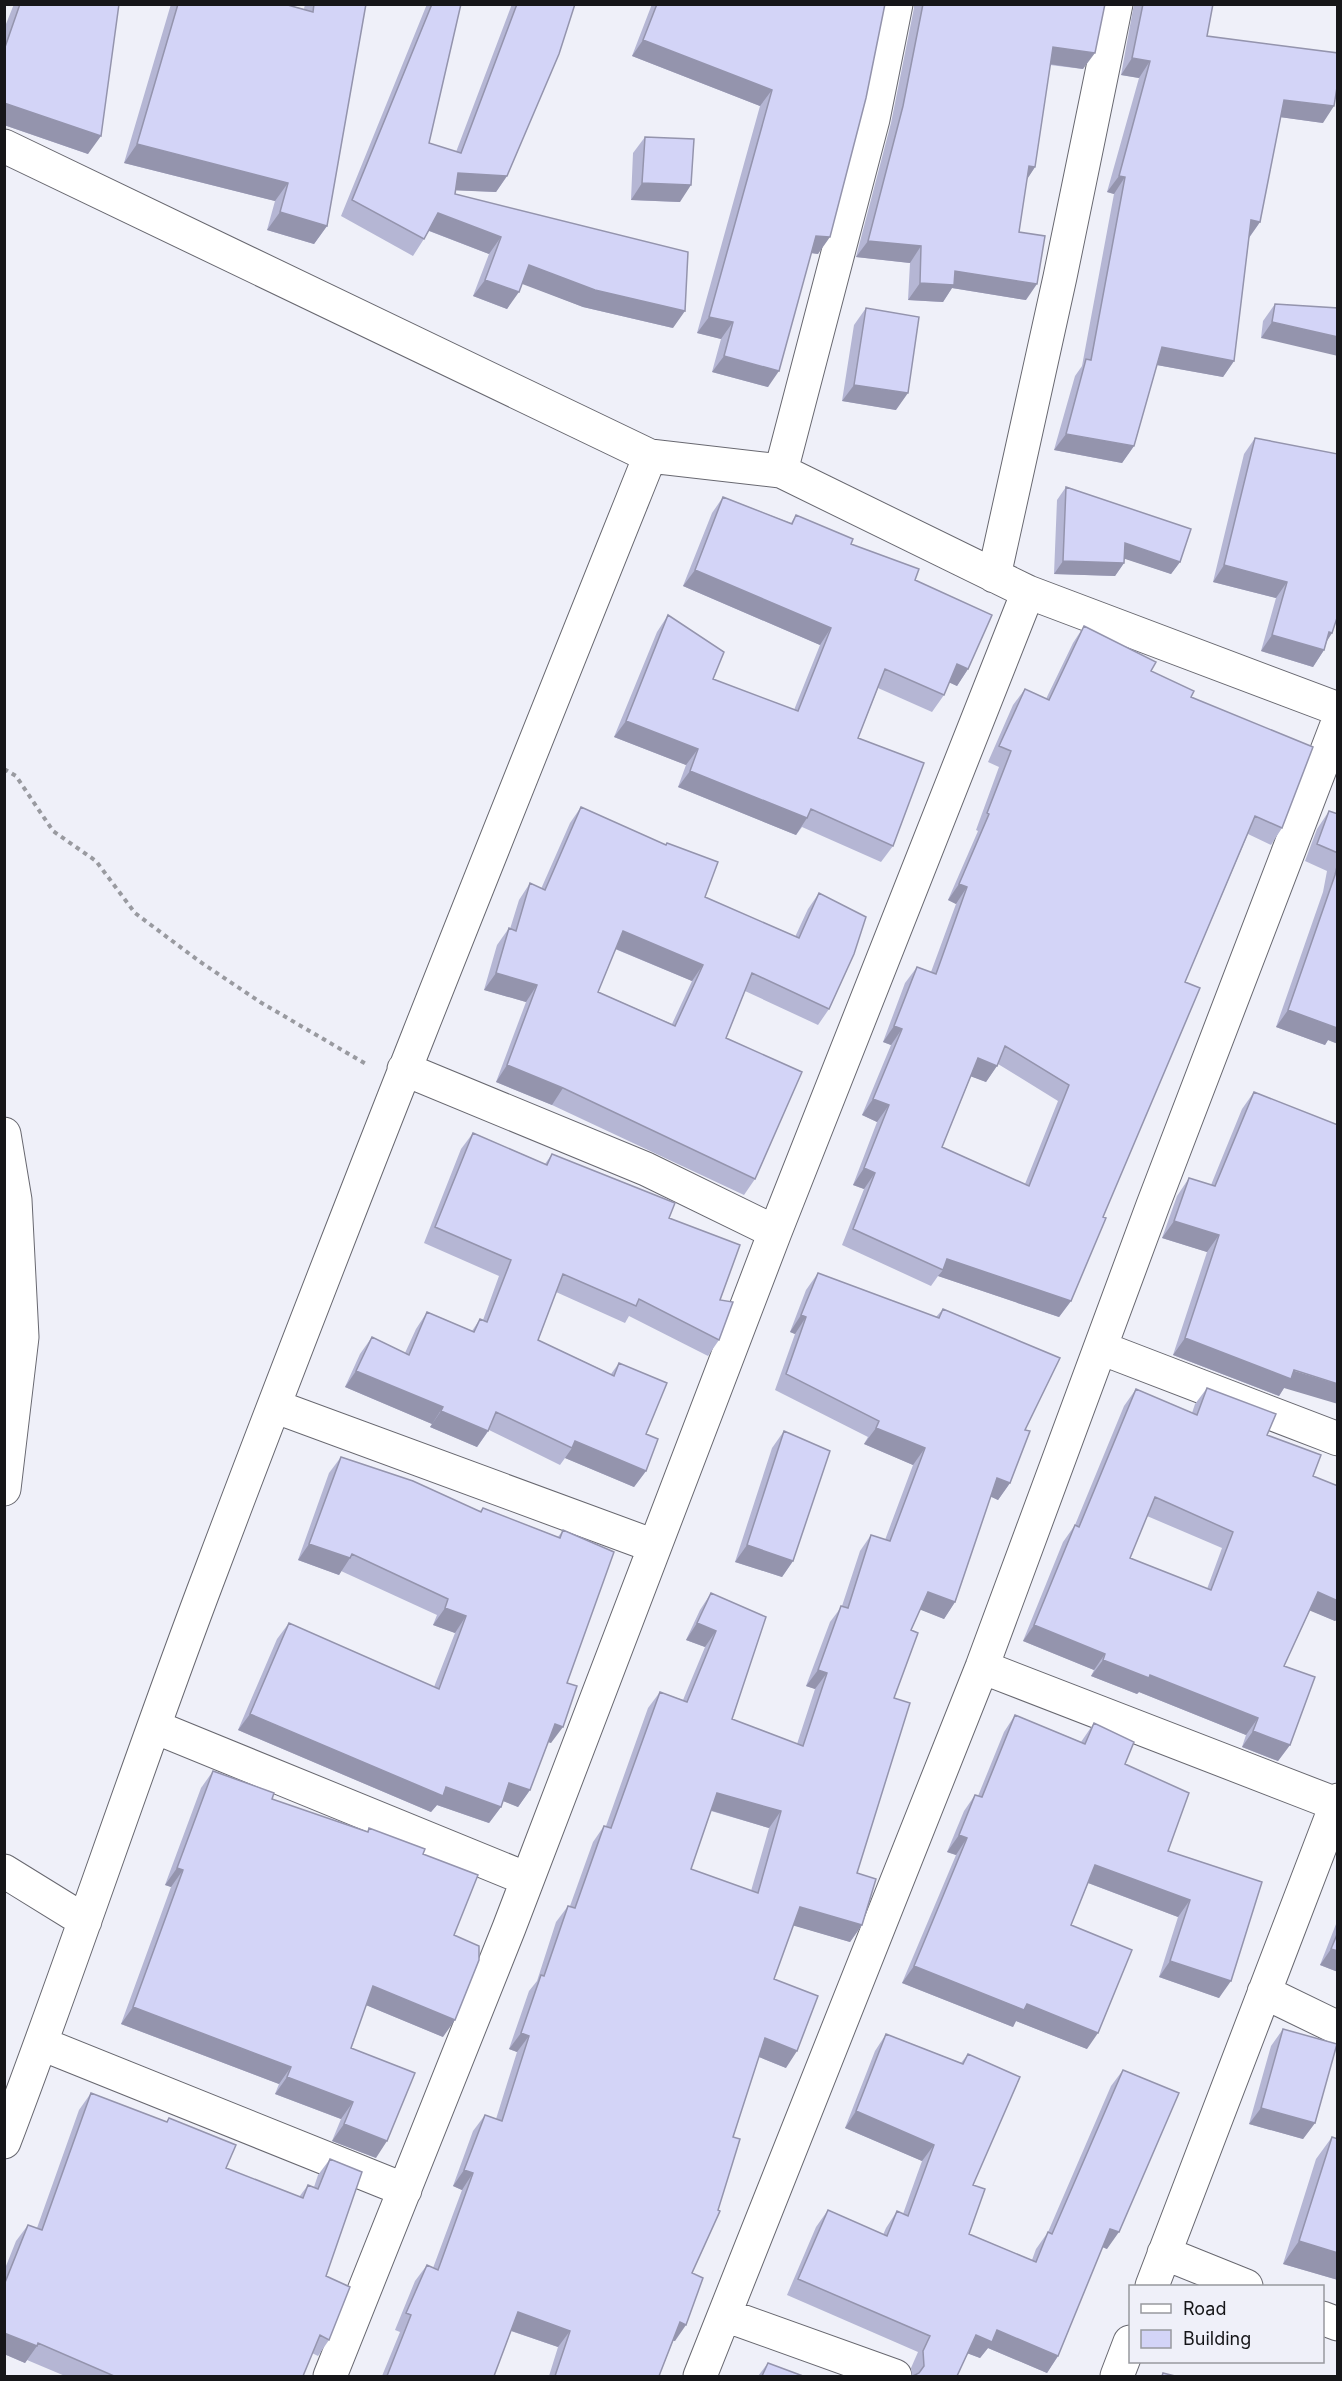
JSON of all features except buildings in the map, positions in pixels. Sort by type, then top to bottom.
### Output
[{"type":"street","points":[[781,471],[873,119],[896,4]]},
{"type":"street","points":[[994,576],[1060,277],[1116,4]]},
{"type":"street","points":[[4,146],[650,456],[781,471],[1028,592],[1338,709]]},
{"type":"street","points":[[4,2142],[42,2044],[155,1727],[274,1406],[401,1076],[650,456]]},
{"type":"street","points":[[330,2376],[527,1880],[775,1232],[1028,592]]},
{"type":"street","points":[[700,2376],[982,1667],[1338,722]]},
{"type":"street","points":[[401,1076],[646,1169],[775,1232]]},
{"type":"street","points":[[4,1134],[15,1200],[22,1337],[4,1489]]},
{"type":"street","points":[[1101,1348],[1338,1439]]},
{"type":"street","points":[[274,1406],[654,1546]]},
{"type":"street","points":[[982,1667],[1337,1802],[1152,2285]]},
{"type":"street","points":[[155,1727],[527,1880]]},
{"type":"street","points":[[4,1871],[85,1921]]},
{"type":"street","points":[[1264,1992],[1338,2028]]},
{"type":"street","points":[[42,2044],[405,2190]]},
{"type":"street","points":[[1164,2253],[1244,2285]]},
{"type":"street","points":[[725,2315],[895,2376]]},
{"type":"street","points":[[1324,2318],[1338,2324]]},
{"type":"street","points":[[1118,2376],[1129,2347]]},
{"type":"path","points":[[4,769],[16,776],[53,831],[96,861],[135,914],[260,1002],[401,1076]]}]
